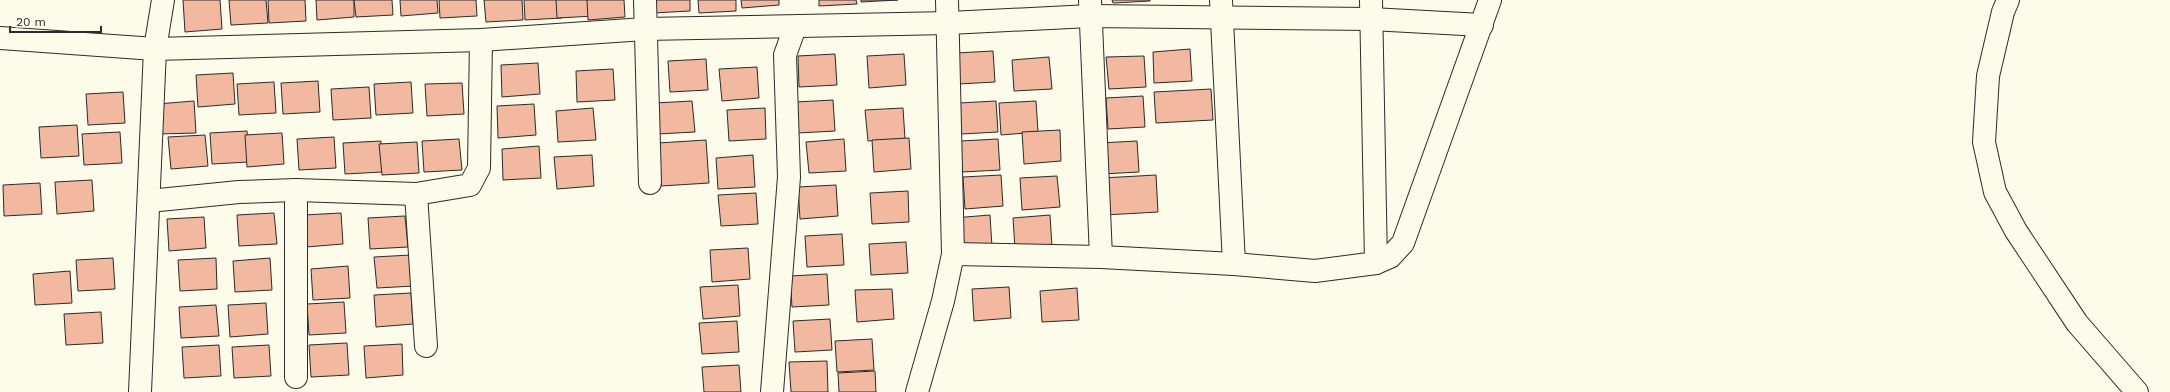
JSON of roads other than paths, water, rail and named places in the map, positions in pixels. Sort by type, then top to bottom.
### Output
[{"type":"street","points":[[140,392],[155,49],[163,0]]},
{"type":"street","points":[[645,0],[650,183]]},
{"type":"street","points":[[917,392],[943,301],[953,254],[949,23],[947,0]]},
{"type":"street","points":[[953,254],[1101,257],[1234,264],[1315,271],[1376,263],[1390,257],[1403,243],[1490,0]]},
{"type":"street","points":[[2008,0],[2003,12],[1988,83],[1984,142],[1995,192],[2016,231],[2077,322],[2137,392]]},
{"type":"street","points":[[0,38],[155,49],[480,40],[645,29],[949,23],[1090,8],[1371,10],[1482,25]]},
{"type":"street","points":[[1090,8],[1101,257]]},
{"type":"street","points":[[1221,9],[1234,264]]},
{"type":"street","points":[[1371,10],[1376,263]]},
{"type":"street","points":[[772,392],[789,177],[784,55],[795,27]]},
{"type":"street","points":[[149,201],[224,193],[296,190],[416,194],[470,185],[479,168],[480,40]]},
{"type":"street","points":[[296,190],[296,377]]},
{"type":"street","points":[[416,194],[426,346]]}]
